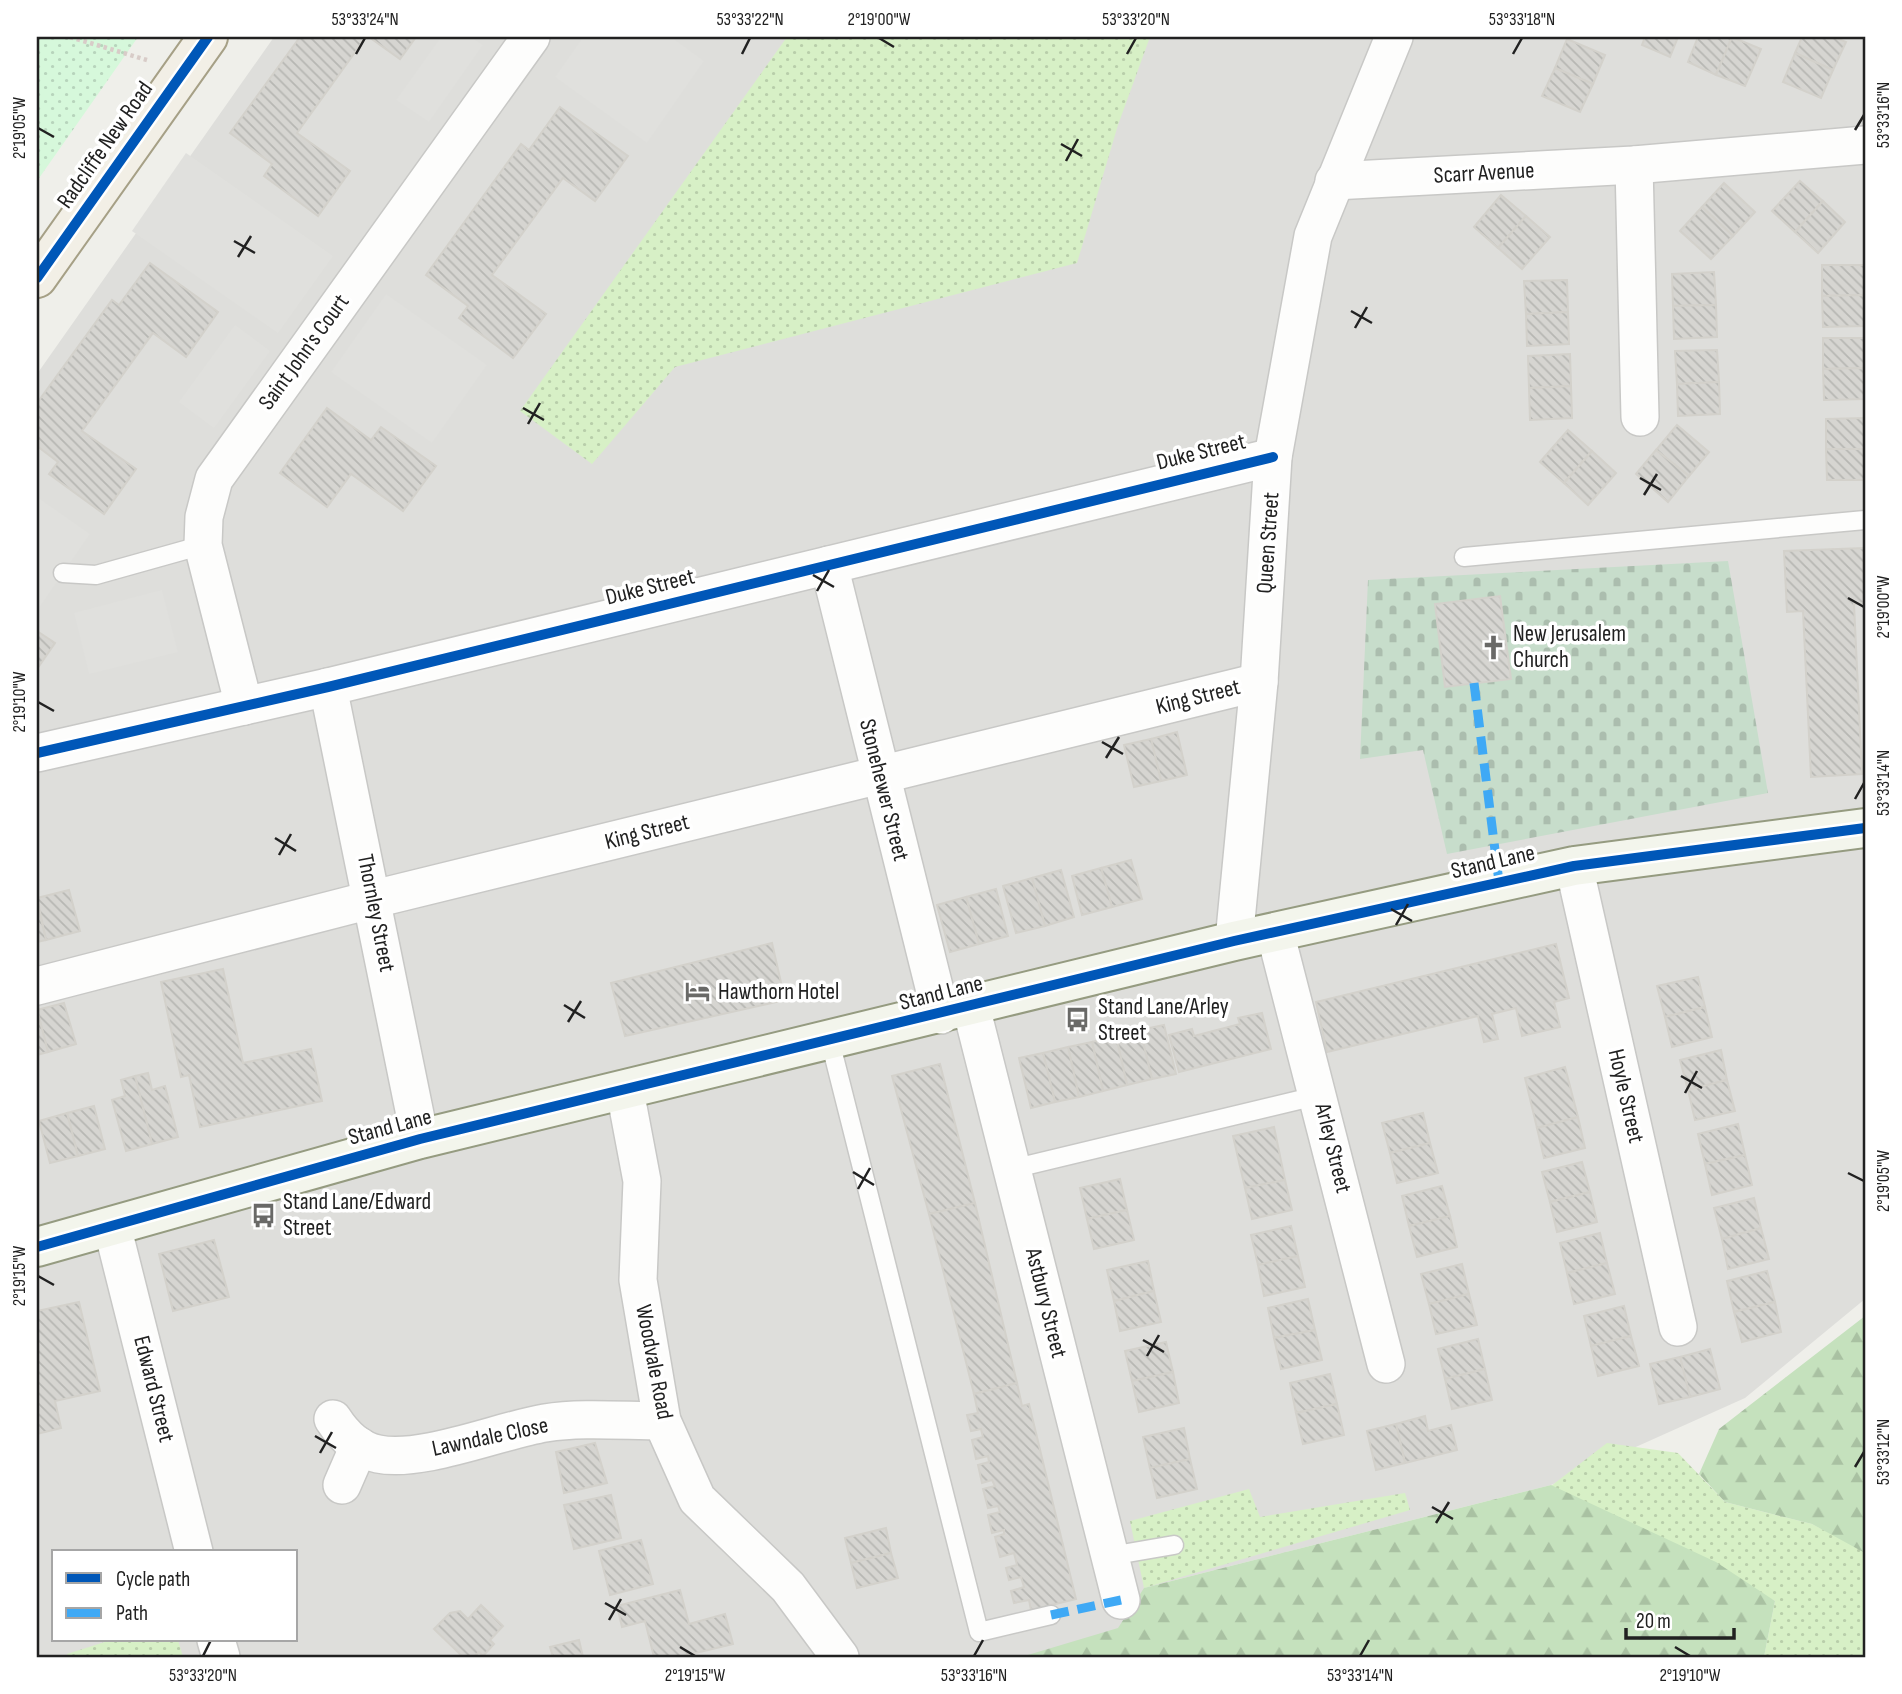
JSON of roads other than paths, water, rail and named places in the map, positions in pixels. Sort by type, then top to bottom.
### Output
[{"type":"main road","name":"Radcliffe New Road","points":[[37,278],[208,37]]},
{"type":"street","name":"Saint John's Court","points":[[244,706],[203,545],[204,516],[214,479],[531,37]]},
{"type":"street","name":"Queen Street","points":[[1234,941],[1259,682],[1273,457],[1313,236],[1394,37]]},
{"type":"street","name":"Scarr Avenue","points":[[1334,181],[1634,165],[1865,145]]},
{"type":"street","points":[[1634,165],[1640,417]]},
{"type":"street","name":"Duke Street","points":[[37,753],[328,687],[1273,457]]},
{"type":"street","name":"Stonehewer Street","points":[[829,565],[880,775],[956,1011]]},
{"type":"street","name":"King Street","points":[[37,986],[1259,682]]},
{"type":"street","name":"Thornley Street","points":[[328,687],[374,900],[420,1139]]},
{"type":"street","name":"Stand Lane","points":[[37,1247],[420,1139],[956,1011],[1234,941],[1574,866],[1865,828]]},
{"type":"street","name":"Hoyle Street","points":[[1574,866],[1678,1327]]},
{"type":"street","name":"Arley Street","points":[[1275,932],[1320,1095],[1386,1364]]},
{"type":"street","name":"Astbury Street","points":[[956,1011],[1012,1169],[1121,1600]]},
{"type":"street","name":"Woodvale Road","points":[[625,1091],[642,1181],[638,1280],[662,1421],[697,1499],[788,1587],[833,1655]]},
{"type":"street","name":"Edward Street","points":[[112,1226],[193,1550]]},
{"type":"street","points":[[333,1419],[342,1433],[359,1447],[342,1485]]},
{"type":"street","name":"Lawndale Close","points":[[359,1447],[376,1454],[401,1457],[547,1422],[662,1421]]},
{"type":"lane","points":[[1464,557],[1865,520]]},
{"type":"lane","points":[[63,573],[96,575],[203,545]]},
{"type":"lane","points":[[830,1041],[979,1632],[1051,1615]]},
{"type":"lane","points":[[1012,1169],[1320,1095]]},
{"type":"lane","points":[[1110,1556],[1174,1545]]},
{"type":"place","name":"New Jerusalem Church","points":[[1493,647]]},
{"type":"place","name":"Hawthorn Hotel","points":[[698,992]]},
{"type":"place","name":"Stand Lane/Arley Street","points":[[1078,1020]]},
{"type":"place","name":"Stand Lane/Edward Street","points":[[263,1215]]}]
